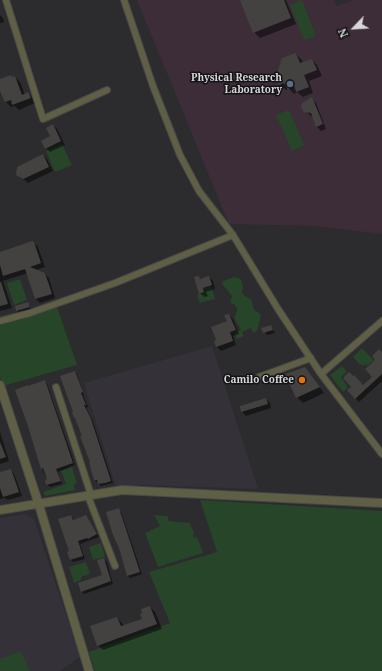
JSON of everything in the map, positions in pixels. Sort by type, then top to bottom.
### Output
[{"type":"street","points":[[6,0],[43,119],[107,90]]},
{"type":"street","points":[[124,0],[153,86],[180,155],[199,191],[233,235],[278,309],[321,374],[380,445],[382,454]]},
{"type":"street","points":[[0,321],[30,313],[115,283],[233,235]]},
{"type":"street","points":[[321,374],[382,322]]},
{"type":"street","points":[[259,377],[311,358]]},
{"type":"street","points":[[0,385],[39,505],[89,671]]},
{"type":"street","points":[[56,387],[90,496],[114,566]]},
{"type":"street","points":[[0,510],[39,505],[122,490],[382,503]]},
{"type":"shaded area","points":[[137,0],[334,0],[337,6],[354,0],[382,0],[382,234],[317,226],[229,224]]},
{"type":"shaded area","points":[[212,346],[258,489],[143,485],[116,487],[84,383]]},
{"type":"shaded area","points":[[26,514],[34,519],[80,657],[60,671],[0,671],[0,518]]},
{"type":"green space","points":[[302,0],[316,36],[304,40],[290,5]]},
{"type":"green space","points":[[289,110],[304,145],[292,151],[276,115]]},
{"type":"green space","points":[[62,144],[72,165],[55,172],[46,151]]},
{"type":"green space","points":[[234,277],[241,280],[243,286],[242,293],[251,299],[254,310],[261,315],[257,331],[253,333],[251,328],[242,332],[244,336],[237,339],[234,333],[241,330],[235,319],[237,308],[234,304],[230,303],[232,296],[222,284],[223,281]]},
{"type":"green space","points":[[20,279],[27,300],[14,305],[7,283]]},
{"type":"green space","points":[[211,286],[215,299],[200,303],[197,295],[205,292],[204,288]]},
{"type":"green space","points":[[57,307],[77,365],[3,386],[0,377],[0,325]]},
{"type":"green space","points":[[362,348],[377,364],[375,366],[371,362],[367,366],[366,364],[363,366],[361,364],[360,365],[353,357]]},
{"type":"green space","points":[[342,366],[347,372],[341,377],[348,387],[343,392],[330,375]]},
{"type":"green space","points":[[72,467],[77,483],[74,484],[75,490],[45,496],[43,492],[66,484],[61,471]]},
{"type":"green space","points":[[200,500],[382,511],[382,671],[95,671],[89,652],[170,623],[149,572],[217,552]]},
{"type":"green space","points":[[154,515],[168,516],[168,521],[190,523],[194,533],[194,538],[197,537],[203,553],[158,567],[145,533],[160,526]]},
{"type":"green space","points":[[101,543],[105,557],[93,560],[89,547]]},
{"type":"green space","points":[[86,562],[90,574],[81,577],[81,580],[74,583],[69,567]]},
{"type":"green space","points":[[21,651],[30,671],[0,671],[0,659]]},
{"type":"building","points":[[240,0],[284,0],[291,18],[253,33]]},
{"type":"building","points":[[296,53],[300,63],[312,59],[317,70],[304,75],[309,87],[296,92],[294,85],[288,90],[284,83],[279,85],[275,73],[277,73],[282,58]]},
{"type":"building","points":[[11,75],[12,77],[15,76],[22,95],[28,92],[31,98],[12,105],[11,100],[5,102],[0,92],[0,79]]},
{"type":"building","points":[[312,97],[323,124],[316,127],[311,113],[304,112],[301,108],[302,103]]},
{"type":"building","points":[[53,124],[61,141],[45,149],[41,141],[50,136],[46,128]]},
{"type":"building","points":[[43,154],[49,167],[23,179],[16,175],[17,167]]},
{"type":"building","points":[[32,241],[34,242],[41,263],[30,267],[45,273],[52,294],[35,299],[25,269],[3,276],[0,265],[0,252]]},
{"type":"building","points":[[199,276],[200,279],[209,276],[212,285],[203,288],[204,292],[199,294],[194,277]]},
{"type":"building","points":[[0,282],[8,304],[0,306]]},
{"type":"building","points":[[28,302],[30,307],[16,311],[15,306]]},
{"type":"building","points":[[229,314],[236,330],[230,332],[233,341],[216,347],[214,341],[216,340],[211,327],[227,321],[224,315]]},
{"type":"building","points":[[271,325],[273,330],[263,333],[261,328]]},
{"type":"building","points":[[379,349],[382,352],[382,374],[355,399],[347,390],[351,387],[343,378],[349,372],[353,376],[354,375],[363,385],[372,377],[365,369],[375,360],[372,356]]},
{"type":"building","name":"Camilo Coffee","points":[[305,367],[320,387],[296,398],[285,374]]},
{"type":"building","points":[[75,371],[83,392],[81,393],[86,405],[84,405],[91,419],[111,481],[105,483],[98,484],[97,480],[94,480],[90,462],[80,436],[82,436],[72,413],[73,412],[60,376]]},
{"type":"building","points":[[45,380],[73,463],[56,469],[61,481],[46,485],[45,480],[47,479],[43,468],[41,469],[15,390]]},
{"type":"building","points":[[266,398],[268,404],[241,412],[240,406]]},
{"type":"building","points":[[0,442],[6,457],[0,459]]},
{"type":"building","points":[[11,469],[19,492],[3,497],[0,488],[0,472]]},
{"type":"building","points":[[119,508],[140,572],[127,576],[106,512]]},
{"type":"building","points":[[71,515],[73,520],[86,515],[97,534],[88,539],[78,541],[83,556],[70,560],[67,552],[69,551],[58,519]]},
{"type":"building","points":[[104,558],[111,581],[81,592],[78,583],[102,575],[97,560]]},
{"type":"building","points":[[150,606],[157,624],[97,646],[90,626],[117,617],[121,626],[142,619],[140,614],[142,613],[141,609]]},
{"type":"place","name":"Physical Research Laboratory","points":[[290,84]]},
{"type":"place","name":"Camilo Coffee","points":[[302,380]]}]
